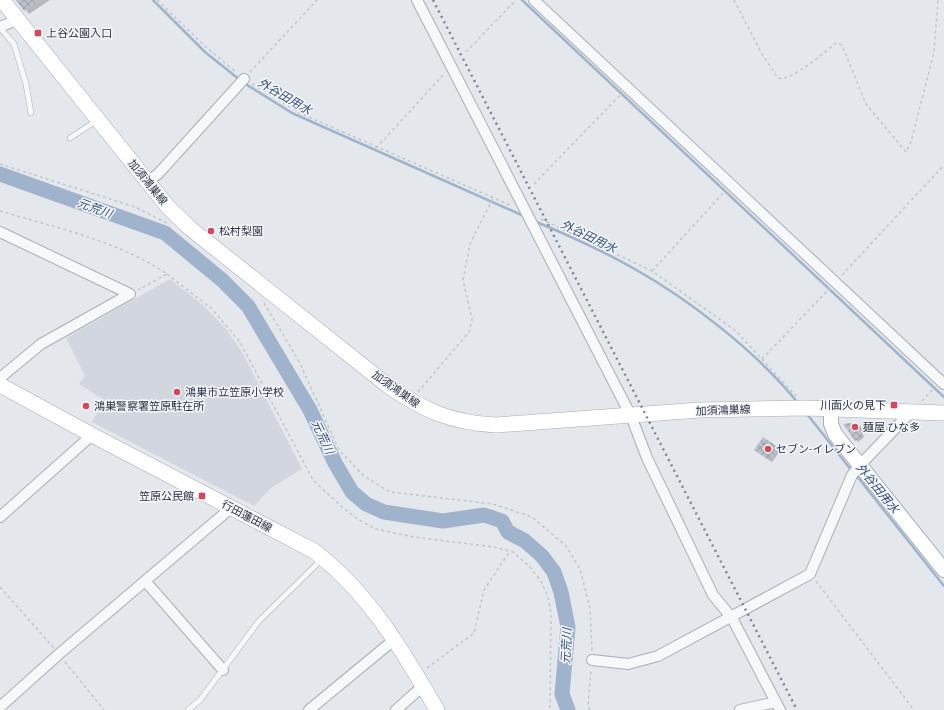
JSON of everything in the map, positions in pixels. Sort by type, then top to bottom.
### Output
[{"type":"main road","name":"加須鴻巣線","points":[[2,0],[19,19],[168,207],[191,229],[387,385],[412,402],[434,413],[482,424],[515,424],[700,410],[831,408],[910,413],[944,413]]},
{"type":"main road","name":"行田蓮田線","points":[[0,385],[92,435],[314,551],[333,566],[358,593],[395,639],[437,710]]},
{"type":"street","points":[[417,0],[631,416],[647,458],[714,595],[732,618],[778,706],[740,710]]},
{"type":"street","points":[[534,0],[942,383]]},
{"type":"street","points":[[0,28],[19,19]]},
{"type":"street","points":[[148,181],[158,174],[244,79]]},
{"type":"street","points":[[0,232],[130,294]]},
{"type":"street","points":[[0,378],[41,344],[130,294]]},
{"type":"street","points":[[831,408],[832,429],[944,570]]},
{"type":"street","points":[[592,660],[628,664],[658,656],[732,618],[810,574],[852,475],[910,413]]},
{"type":"street","points":[[0,517],[92,435]]},
{"type":"street","points":[[0,707],[59,654],[146,582],[231,508]]},
{"type":"street","points":[[146,582],[223,670]]},
{"type":"street","points":[[309,710],[395,639]]},
{"type":"street","points":[[396,710],[420,681]]},
{"type":"lane","points":[[0,28],[14,44],[26,84],[32,113]]},
{"type":"lane","points":[[70,138],[99,120]]},
{"type":"lane","points":[[188,710],[200,700],[259,622],[323,558]]},
{"type":"path","points":[[157,0],[206,47],[244,79],[302,114],[376,148],[525,212],[652,271],[736,331],[806,408]]},
{"type":"path","points":[[244,79],[317,0]]},
{"type":"path","points":[[466,52],[516,0]]},
{"type":"path","points":[[734,0],[763,56],[778,78],[785,78],[810,65],[836,43],[842,45],[866,104],[906,152],[911,142],[934,52],[938,0]]},
{"type":"path","points":[[376,148],[451,67]]},
{"type":"path","points":[[534,184],[627,88]]},
{"type":"path","points":[[0,164],[135,207],[168,223]]},
{"type":"path","points":[[762,359],[835,283],[944,165]]},
{"type":"path","points":[[652,271],[731,185]]},
{"type":"path","points":[[412,402],[421,388],[469,332],[472,319],[463,280],[470,244],[492,198]]},
{"type":"path","points":[[0,211],[74,232],[149,262],[212,309],[240,342],[313,480],[343,508],[359,520],[376,529],[414,537],[494,547],[510,551],[529,566],[541,581],[548,597],[551,614],[550,710]]},
{"type":"path","points":[[130,294],[167,274]]},
{"type":"path","points":[[262,286],[262,298],[299,361],[339,450],[364,476],[390,492],[493,504],[532,517],[566,546],[580,569],[590,609],[592,660],[588,706],[590,710]]},
{"type":"path","points":[[910,413],[942,383]]},
{"type":"path","points":[[420,681],[474,633],[484,590],[510,551]]},
{"type":"path","points":[[810,574],[914,710]]},
{"type":"shaded area","name":"鴻巣市立笠原小学校","points":[[170,279],[203,305],[226,329],[243,354],[302,469],[271,488],[254,506],[92,422],[104,400],[79,384],[85,376],[66,338]]},
{"type":"building","points":[[16,0],[39,0],[24,11]]},
{"type":"building","points":[[851,423],[860,425],[862,430],[863,435],[855,441],[843,424]]},
{"type":"building","points":[[763,437],[779,448],[770,461],[754,450]]},
{"type":"waterway","name":"外谷田用水","points":[[153,0],[205,52],[240,80]]},
{"type":"waterway","points":[[522,0],[944,397]]},
{"type":"waterway","name":"外谷田用水","points":[[244,83],[292,113],[524,216]]},
{"type":"waterway","name":"元荒川","points":[[0,174],[165,233],[222,280],[248,306],[310,410],[335,463],[352,492],[366,504],[384,512],[443,521],[484,515],[502,521],[508,532],[525,541],[542,556],[554,572],[561,592],[568,627],[562,694],[568,710]]},
{"type":"waterway","name":"外谷田用水","points":[[534,221],[609,255],[677,295],[722,328],[743,346],[798,403]]},
{"type":"waterway","name":"外谷田用水","points":[[807,414],[852,471]]},
{"type":"waterway","name":"外谷田用水","points":[[856,475],[944,586]]},
{"type":"railway","points":[[433,0],[797,710]]},
{"type":"place","name":"上谷公園入口","points":[[38,33]]},
{"type":"place","name":"松村梨園","points":[[211,231]]},
{"type":"place","name":"鴻巣市立笠原小学校","points":[[177,392]]},
{"type":"place","name":"川面火の見下","points":[[894,405]]},
{"type":"place","name":"鴻巣警察署笠原駐在所","points":[[86,406]]},
{"type":"place","name":"麺屋 ひな多","points":[[855,427]]},
{"type":"place","name":"セブン-イレブン","points":[[768,449]]},
{"type":"place","name":"笠原公民館","points":[[202,496]]}]
